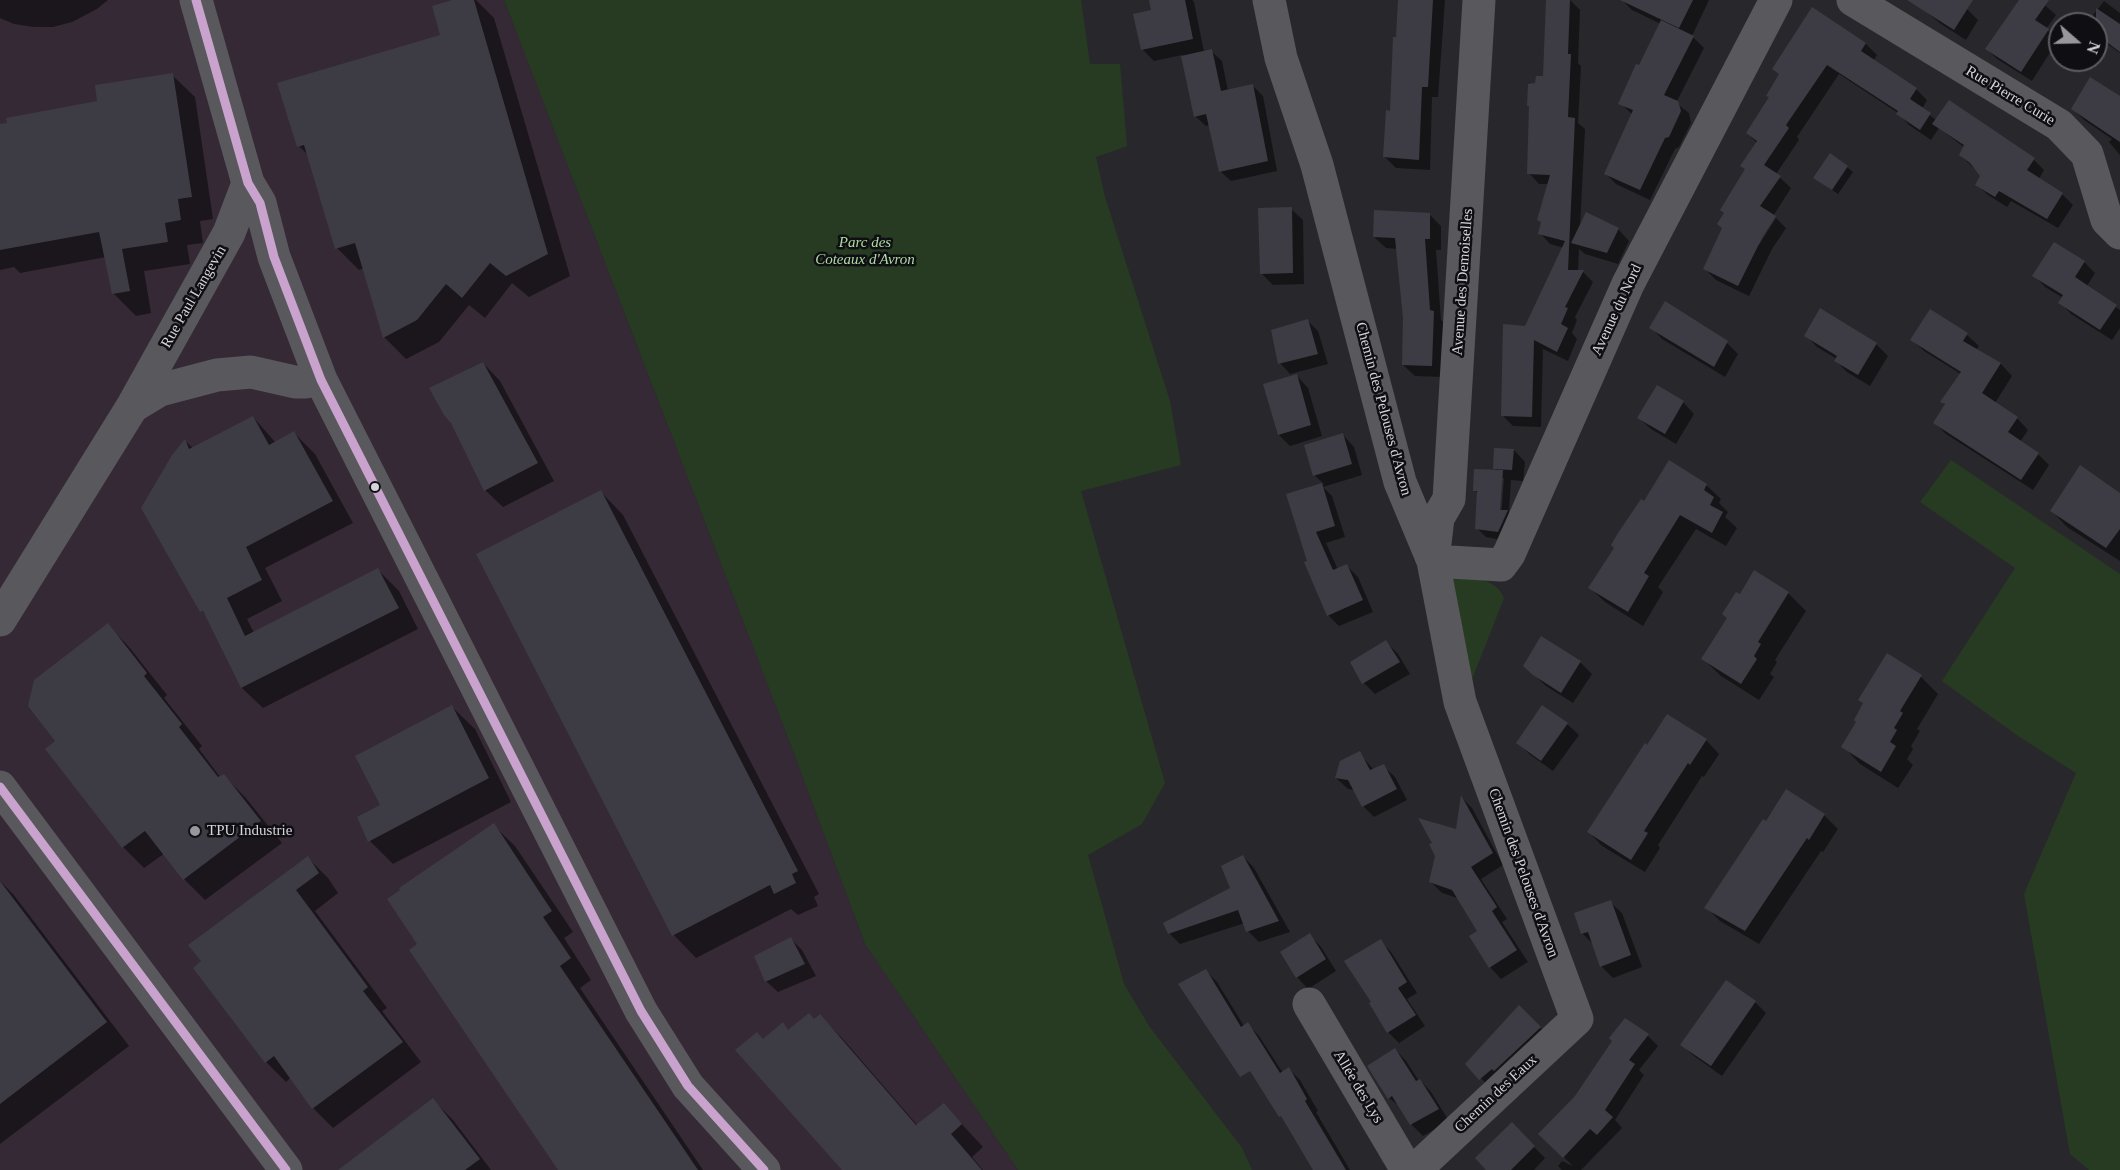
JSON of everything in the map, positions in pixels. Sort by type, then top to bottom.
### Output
[{"type":"street","points":[[196,0],[248,183],[260,203],[274,257],[320,378],[641,1011],[688,1086],[764,1170]]},
{"type":"street","name":"Chemin des Pelouses d'Avron","points":[[1269,0],[1281,58],[1317,165],[1400,482],[1433,561],[1460,702],[1577,1018]]},
{"type":"street","name":"Avenue des Demoiselles","points":[[1433,561],[1438,518],[1449,498],[1479,0]]},
{"type":"street","name":"Avenue du Nord","points":[[1433,561],[1501,565],[1509,554],[1628,284],[1776,0]]},
{"type":"street","name":"Rue Pierre Curie","points":[[1853,0],[2059,125],[2086,154],[2107,220],[2120,233]]},
{"type":"street","name":"Rue Paul Langevin","points":[[0,620],[132,407],[230,233],[248,183]]},
{"type":"street","name":"Rue Paul Langevin","points":[[132,407],[160,390],[217,375],[251,372],[295,382],[320,378]]},
{"type":"street","points":[[0,787],[286,1170]]},
{"type":"street","name":"Allée des Lys","points":[[1309,1004],[1407,1170]]},
{"type":"street","name":"Chemin des Eaux","points":[[1415,1170],[1577,1018]]},
{"type":"shaded area","points":[[0,0],[504,0],[865,944],[1018,1170],[0,1170]]},
{"type":"green space","name":"Parc des Coteaux d'Avron","points":[[504,0],[1081,0],[1090,64],[1120,64],[1127,146],[1096,157],[1105,197],[1170,401],[1181,465],[1081,491],[1165,783],[1142,824],[1088,855],[1124,984],[1149,1026],[1242,1148],[1252,1170],[1018,1170],[865,944]]},
{"type":"green space","points":[[1951,460],[2120,574],[2120,1170],[2089,1170],[2070,1154],[2024,894],[2076,773],[2018,736],[1942,681],[2015,568],[1920,502]]},
{"type":"green space","points":[[1456,577],[1490,583],[1500,591],[1504,598],[1467,692],[1453,579]]},
{"type":"building","points":[[452,0],[474,0],[548,254],[506,276],[490,263],[462,298],[446,284],[417,320],[383,338],[355,243],[335,249],[304,145],[297,147],[277,83],[440,35],[432,6]]},
{"type":"building","points":[[1149,0],[1185,0],[1193,39],[1141,50],[1133,14],[1151,10]]},
{"type":"building","points":[[1398,0],[1433,0],[1428,87],[1422,87],[1419,160],[1383,157],[1386,110],[1390,111],[1393,37],[1396,37]]},
{"type":"building","points":[[1546,0],[1570,0],[1568,54],[1571,54],[1568,117],[1575,118],[1568,270],[1584,270],[1565,307],[1568,308],[1561,324],[1568,328],[1557,352],[1534,340],[1532,417],[1501,416],[1503,324],[1525,326],[1565,241],[1538,234],[1541,222],[1537,220],[1550,175],[1527,174],[1528,84],[1535,83],[1536,76],[1543,76]]},
{"type":"building","points":[[1620,0],[1693,0],[1679,28]]},
{"type":"building","points":[[1907,0],[1973,0],[1954,30]]},
{"type":"building","points":[[2019,0],[2049,0],[2035,20],[2048,31],[2021,72],[1985,49]]},
{"type":"building","points":[[1812,7],[1866,43],[1861,51],[1917,88],[1910,99],[1931,113],[1920,130],[1896,114],[1898,111],[1827,65],[1786,125],[1789,128],[1764,165],[1781,176],[1760,206],[1776,216],[1762,238],[1738,286],[1703,269],[1722,228],[1717,224],[1724,213],[1720,210],[1745,169],[1740,166],[1757,141],[1746,133],[1769,97],[1766,96],[1779,74],[1772,69]]},
{"type":"building","points":[[2108,16],[2120,24],[2120,52],[2108,43]]},
{"type":"building","points":[[1661,20],[1694,36],[1664,95],[1678,101],[1681,111],[1640,190],[1604,174],[1633,110],[1618,104],[1636,64],[1639,65]]},
{"type":"building","points":[[1212,49],[1221,91],[1253,84],[1268,161],[1219,172],[1206,114],[1194,117],[1181,56]]},
{"type":"building","points":[[173,73],[192,197],[178,199],[181,220],[165,223],[168,242],[122,249],[130,291],[112,294],[99,232],[0,250],[0,124],[7,123],[6,118],[97,101],[95,85]]},
{"type":"building","points":[[2090,77],[2120,96],[2120,142],[2071,109]]},
{"type":"building","points":[[1949,100],[2035,158],[2027,170],[2063,193],[2047,219],[1999,191],[1995,197],[1975,185],[1980,176],[1970,163],[1959,155],[1964,145],[1932,124]]},
{"type":"building","points":[[1830,153],[1848,166],[1832,190],[1813,178]]},
{"type":"building","points":[[1292,207],[1293,273],[1260,274],[1258,208]]},
{"type":"building","points":[[1374,210],[1430,213],[1430,239],[1425,239],[1430,310],[1434,311],[1432,366],[1402,365],[1403,318],[1395,238],[1373,237]]},
{"type":"building","points":[[1586,212],[1619,228],[1607,253],[1571,243]]},
{"type":"building","points":[[2054,242],[2085,261],[2075,277],[2117,305],[2100,330],[2058,303],[2063,295],[2032,276]]},
{"type":"building","points":[[1665,301],[1728,341],[1714,367],[1649,328]]},
{"type":"building","points":[[1820,308],[1877,343],[1858,375],[1834,361],[1837,356],[1804,336]]},
{"type":"building","points":[[1930,309],[1968,333],[1963,341],[2001,363],[1982,393],[2018,417],[2008,432],[2039,453],[2021,480],[1933,423],[1945,404],[1940,402],[1961,372],[1910,340]]},
{"type":"building","points":[[1308,319],[1318,354],[1278,364],[1271,330]]},
{"type":"building","points":[[483,362],[538,463],[484,491],[451,423],[429,388]]},
{"type":"building","points":[[1297,374],[1311,425],[1278,435],[1263,384]]},
{"type":"building","points":[[1657,385],[1684,401],[1665,434],[1637,418]]},
{"type":"building","points":[[253,416],[269,445],[294,431],[333,501],[246,547],[262,580],[227,598],[245,636],[378,568],[399,608],[241,688],[203,611],[200,612],[141,508],[172,455],[185,439],[189,449]]},
{"type":"building","points":[[1343,433],[1352,464],[1313,476],[1304,445]]},
{"type":"building","points":[[1494,448],[1514,449],[1512,470],[1493,469]]},
{"type":"building","points":[[1669,460],[1707,484],[1704,490],[1714,497],[1710,505],[1723,512],[1712,533],[1680,515],[1644,573],[1649,576],[1628,612],[1588,588],[1614,548],[1611,545],[1618,533],[1641,499],[1644,501]]},
{"type":"building","points":[[2080,465],[2120,493],[2120,529],[2106,548],[2050,511]]},
{"type":"building","points":[[1474,469],[1503,470],[1500,510],[1508,510],[1498,532],[1475,529],[1477,491],[1473,491]]},
{"type":"building","points":[[1322,483],[1335,526],[1316,532],[1333,570],[1347,564],[1363,600],[1327,616],[1304,562],[1307,561],[1286,494]]},
{"type":"building","points":[[601,490],[798,871],[792,874],[796,883],[774,894],[770,885],[672,936],[476,554]]},
{"type":"building","points":[[1754,570],[1789,592],[1758,642],[1761,644],[1754,656],[1757,659],[1741,684],[1701,659],[1727,618],[1722,614],[1736,592],[1740,594]]},
{"type":"building","points":[[108,623],[147,673],[144,676],[182,724],[179,727],[218,777],[224,774],[261,821],[183,880],[145,831],[122,848],[45,749],[55,741],[28,706],[34,680]]},
{"type":"building","points":[[1541,636],[1581,661],[1561,693],[1523,666]]},
{"type":"building","points":[[1386,640],[1400,662],[1362,684],[1350,662]]},
{"type":"building","points":[[1887,653],[1922,675],[1900,711],[1903,713],[1894,728],[1897,730],[1890,742],[1896,746],[1881,772],[1841,747],[1856,722],[1854,720],[1863,703],[1858,700]]},
{"type":"building","points":[[452,705],[489,778],[368,842],[357,817],[380,805],[355,756]]},
{"type":"building","points":[[1542,705],[1568,723],[1541,761],[1516,743]]},
{"type":"building","points":[[1667,714],[1707,739],[1690,765],[1688,763],[1644,831],[1648,833],[1631,860],[1587,832],[1645,743],[1647,745]]},
{"type":"building","points":[[1360,751],[1370,770],[1384,764],[1397,789],[1362,807],[1348,780],[1335,778],[1340,761]]},
{"type":"building","points":[[1786,789],[1825,814],[1745,931],[1704,908],[1763,819],[1766,821]]},
{"type":"building","points":[[1461,795],[1493,853],[1471,867],[1497,907],[1492,911],[1517,950],[1489,968],[1469,936],[1477,931],[1452,890],[1429,882],[1435,856],[1429,844],[1432,843],[1418,818],[1456,829]]},
{"type":"building","points":[[494,823],[552,911],[543,917],[571,958],[560,966],[698,1170],[558,1170],[409,950],[417,944],[387,899],[400,890],[399,888]]},
{"type":"building","points":[[1243,855],[1279,921],[1246,932],[1238,910],[1168,934],[1163,923],[1230,888],[1221,866]]},
{"type":"building","points":[[308,856],[319,873],[296,890],[368,987],[363,991],[403,1042],[312,1109],[274,1056],[265,1063],[193,968],[201,961],[188,945]]},
{"type":"building","points":[[0,881],[107,1022],[0,1104]]},
{"type":"building","points":[[1611,900],[1631,955],[1600,967],[1588,932],[1581,934],[1574,913]]},
{"type":"building","points":[[1310,933],[1326,959],[1296,978],[1280,952]]},
{"type":"building","points":[[791,937],[805,964],[765,982],[754,956]]},
{"type":"building","points":[[1381,939],[1407,982],[1398,988],[1416,1015],[1387,1033],[1369,1003],[1371,1002],[1344,961]]},
{"type":"building","points":[[1206,969],[1241,1027],[1248,1022],[1280,1073],[1289,1067],[1307,1099],[1305,1101],[1346,1170],[1313,1170],[1281,1116],[1279,1117],[1250,1071],[1240,1077],[1178,984]]},
{"type":"building","points":[[1726,980],[1756,1001],[1711,1066],[1680,1045]]},
{"type":"building","points":[[1519,1005],[1541,1027],[1494,1071],[1492,1069],[1479,1080],[1465,1064]]},
{"type":"building","points":[[809,1013],[814,1019],[820,1014],[916,1125],[944,1103],[962,1124],[951,1134],[982,1170],[842,1170],[735,1050],[757,1032],[763,1039],[783,1022],[788,1030]]},
{"type":"building","points":[[1625,1018],[1649,1034],[1629,1060],[1635,1064],[1605,1110],[1613,1117],[1597,1135],[1590,1129],[1563,1158],[1538,1134],[1575,1096],[1612,1041],[1609,1038]]},
{"type":"building","points":[[1395,1048],[1416,1081],[1420,1079],[1439,1109],[1410,1125],[1392,1096],[1388,1099],[1367,1066]]},
{"type":"building","points":[[433,1098],[480,1159],[465,1170],[338,1170]]},
{"type":"building","points":[[1512,1122],[1535,1146],[1511,1170],[1486,1170],[1475,1158]]},
{"type":"transit line","points":[[196,0],[248,183],[260,203],[274,257],[321,380],[641,1011],[688,1086],[764,1170]]},
{"type":"transit line","points":[[0,787],[286,1170]]},
{"type":"place","name":"TPU Industrie","points":[[195,831]]}]
